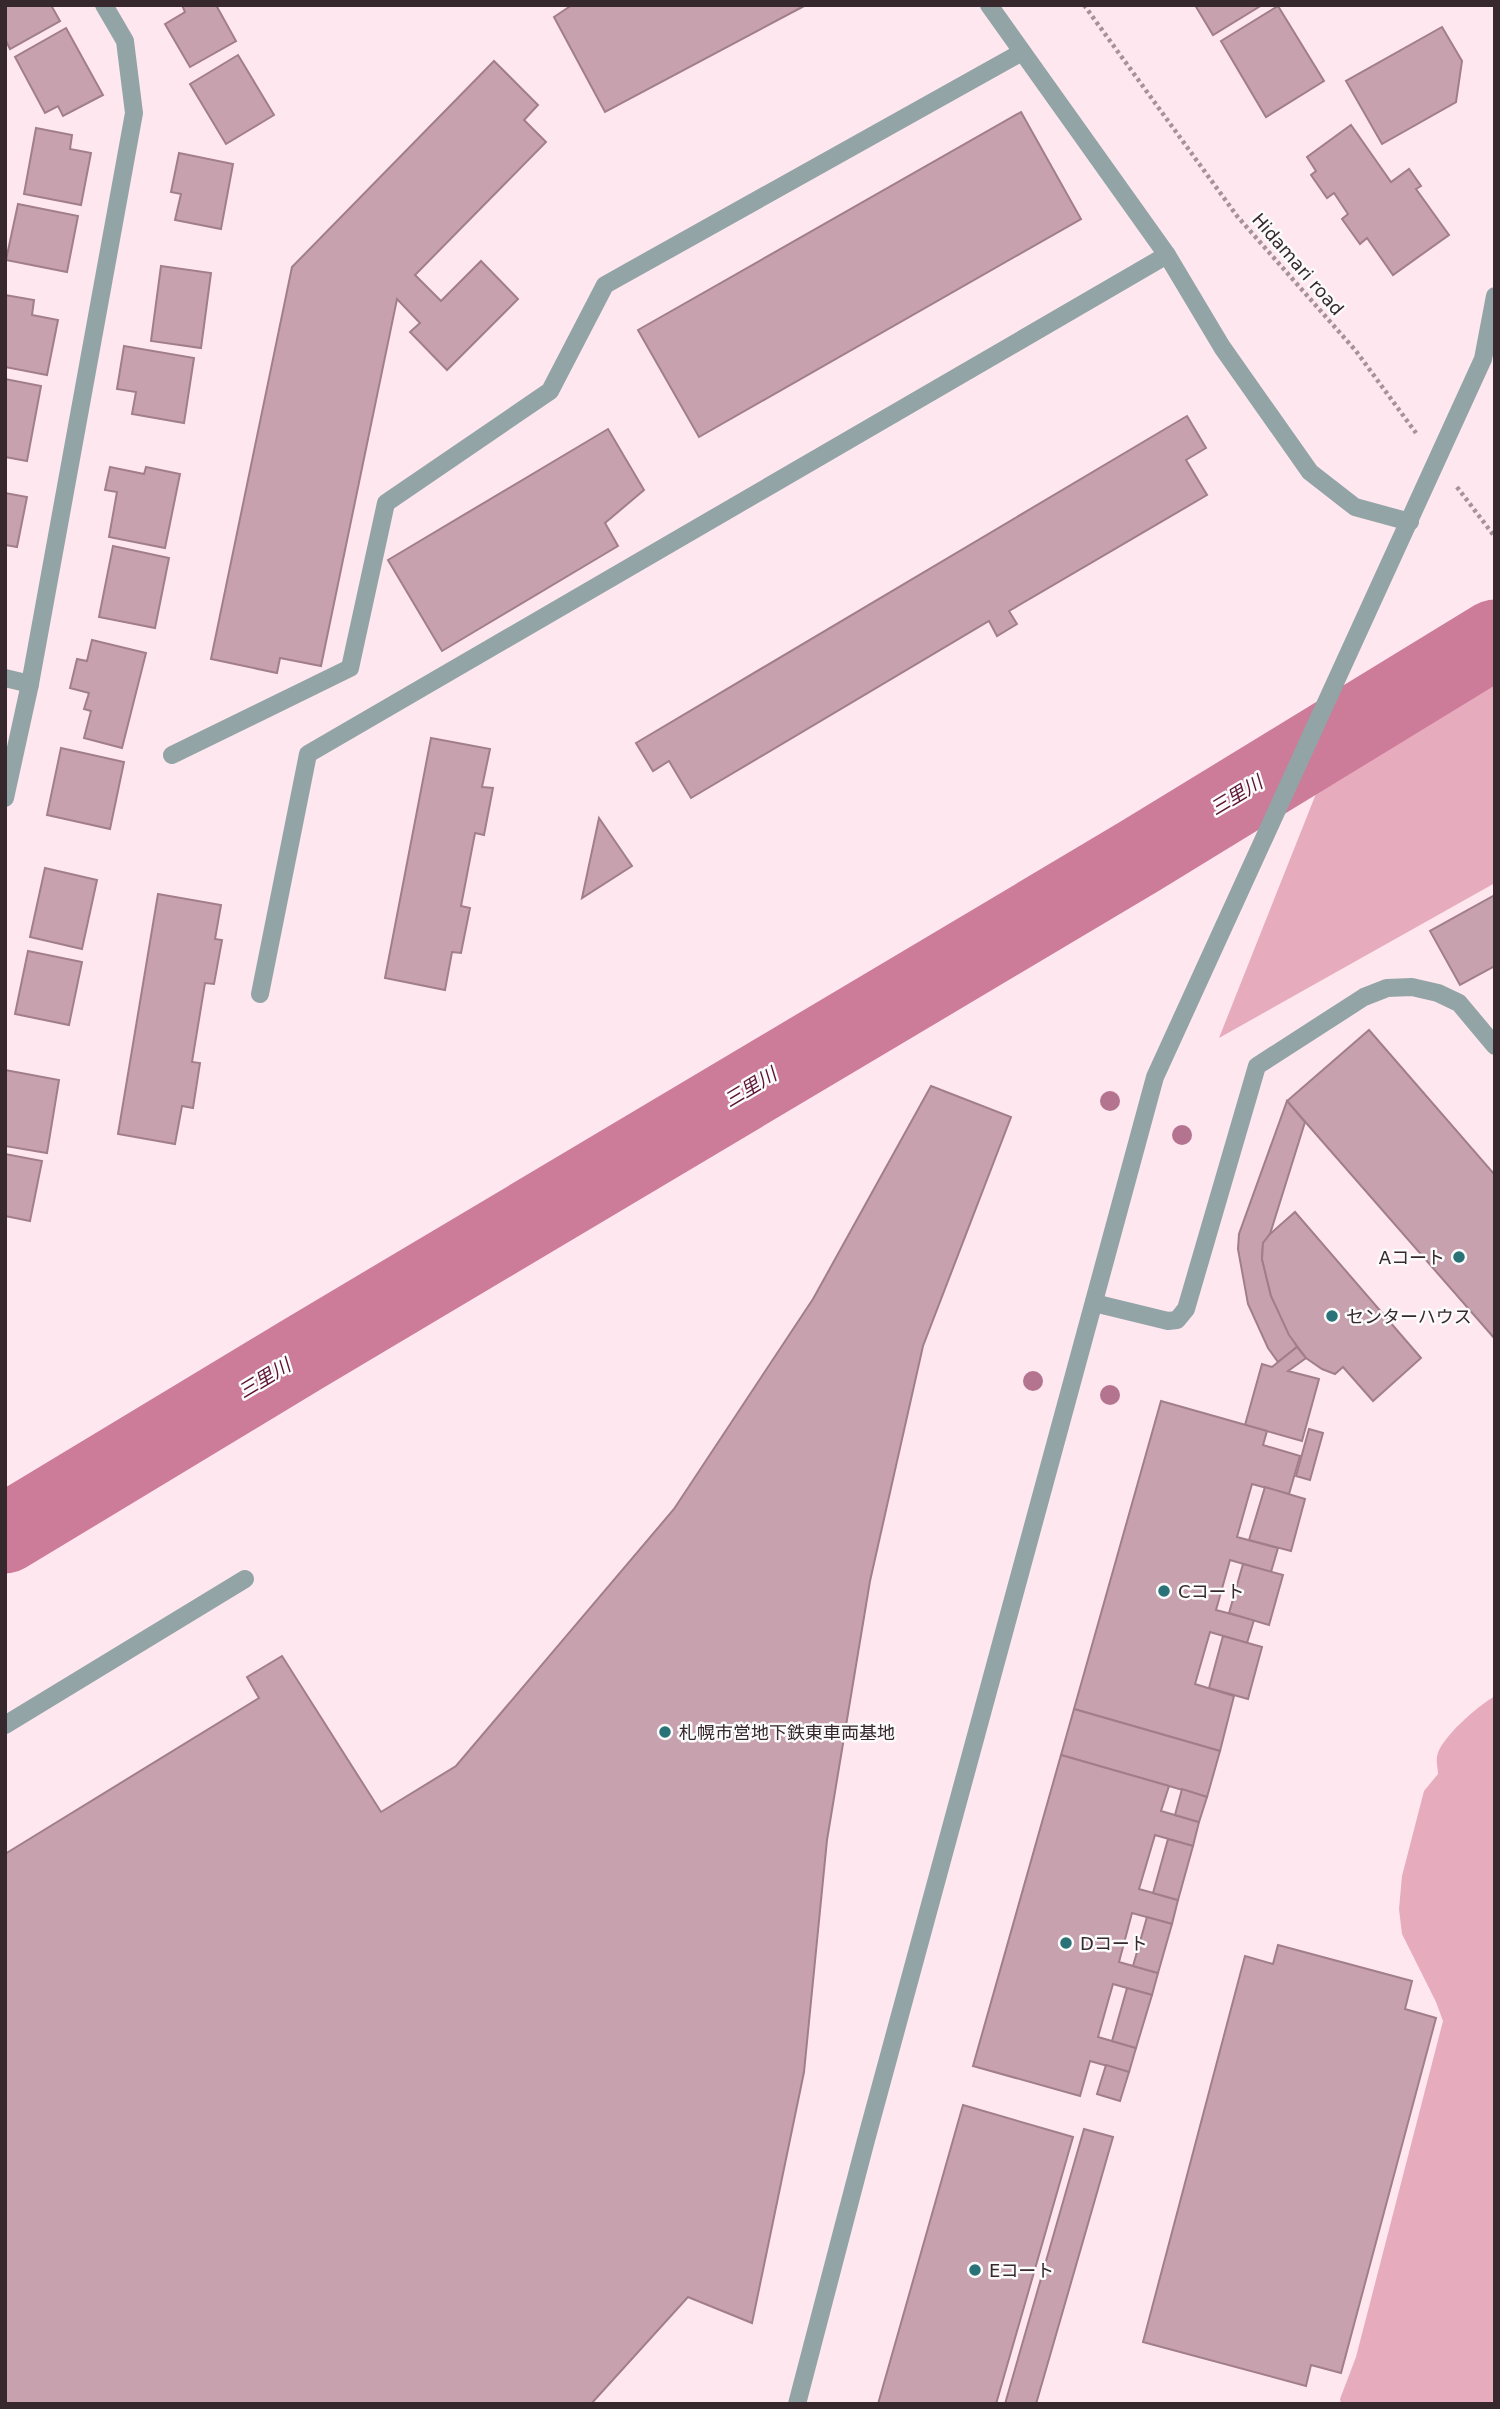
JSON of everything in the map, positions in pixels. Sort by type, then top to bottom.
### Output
[{"type":"street","points":[[5,798],[30,684],[134,113],[125,41],[104,5]]},
{"type":"street","points":[[989,5],[1167,256],[1222,347],[1310,471],[1355,507],[1410,522]]},
{"type":"street","points":[[172,755],[350,668],[386,503],[550,391],[605,285],[1023,52]]},
{"type":"street","points":[[260,994],[308,754],[1167,256]]},
{"type":"street","points":[[797,2404],[866,2140],[1155,1077],[1483,359],[1495,296]]},
{"type":"street","points":[[5,678],[30,684]]},
{"type":"street","points":[[1094,1303],[1168,1321],[1177,1320],[1186,1309],[1257,1066],[1364,997],[1387,988],[1412,986],[1438,993],[1459,1003],[1495,1046]]},
{"type":"street","points":[[5,1725],[245,1579]]},
{"type":"path","name":"Hidamari road","points":[[1084,5],[1237,216],[1356,352],[1495,537]]},
{"type":"shaded area","points":[[1495,657],[1495,883],[1219,1038],[1331,756]]},
{"type":"shaded area","points":[[1495,1696],[1495,2399],[1490,2404],[1341,2404],[1340,2399],[1356,2357],[1443,2021],[1402,1934],[1399,1909],[1402,1876],[1424,1791],[1438,1774],[1439,1750],[1461,1723]]},
{"type":"building","points":[[5,5],[51,5],[60,21],[10,49],[5,39]]},
{"type":"building","points":[[182,5],[216,5],[236,41],[190,67],[165,24],[185,12]]},
{"type":"building","points":[[572,5],[806,5],[605,112],[554,17]]},
{"type":"building","points":[[1195,5],[1262,5],[1213,35]]},
{"type":"building","points":[[1278,6],[1324,81],[1266,117],[1221,41]]},
{"type":"building","points":[[1442,27],[1462,61],[1456,102],[1382,144],[1346,81]]},
{"type":"building","points":[[66,28],[103,95],[63,116],[58,106],[45,113],[15,57]]},
{"type":"building","points":[[238,55],[274,115],[226,144],[190,84]]},
{"type":"building","points":[[494,61],[538,105],[524,120],[546,142],[415,275],[441,301],[481,261],[518,299],[447,370],[410,332],[420,323],[397,299],[321,666],[280,658],[277,673],[211,659],[292,267]]},
{"type":"building","points":[[1021,112],[1081,219],[699,437],[638,330]]},
{"type":"building","points":[[1351,125],[1391,182],[1409,169],[1421,186],[1416,189],[1449,235],[1393,275],[1367,238],[1360,244],[1342,219],[1348,214],[1334,193],[1327,198],[1311,175],[1316,171],[1307,157]]},
{"type":"building","points":[[36,128],[72,135],[70,149],[91,153],[81,205],[24,194]]},
{"type":"building","points":[[179,153],[233,164],[221,229],[175,220],[181,194],[171,192]]},
{"type":"building","points":[[18,204],[78,216],[67,272],[6,260]]},
{"type":"building","points":[[161,266],[211,273],[201,348],[151,341]]},
{"type":"building","points":[[5,295],[34,300],[32,315],[58,320],[47,375],[5,367]]},
{"type":"building","points":[[124,346],[194,358],[184,423],[132,414],[136,392],[117,389]]},
{"type":"building","points":[[5,379],[41,386],[27,461],[5,457]]},
{"type":"building","points":[[1187,416],[1206,448],[1186,460],[1207,495],[1009,611],[1017,624],[997,636],[989,621],[691,798],[669,761],[653,771],[636,743]]},
{"type":"building","points":[[608,429],[644,490],[605,523],[618,546],[442,651],[388,560]]},
{"type":"building","points":[[110,467],[144,474],[146,467],[180,474],[165,548],[109,537],[117,492],[105,490]]},
{"type":"building","points":[[5,493],[27,497],[17,547],[5,545]]},
{"type":"building","points":[[113,546],[169,558],[155,628],[99,617]]},
{"type":"building","points":[[92,640],[146,653],[122,748],[84,738],[91,711],[84,709],[89,693],[70,688],[77,659],[87,661]]},
{"type":"building","points":[[431,738],[490,749],[482,787],[493,788],[484,835],[475,833],[461,906],[470,908],[461,953],[452,952],[445,990],[385,978]]},
{"type":"building","points":[[61,748],[124,762],[110,829],[47,815]]},
{"type":"building","points":[[599,818],[632,866],[582,898]]},
{"type":"building","points":[[45,868],[97,880],[82,949],[30,937]]},
{"type":"building","points":[[158,894],[221,905],[215,939],[222,940],[214,984],[205,983],[192,1062],[200,1063],[193,1108],[182,1106],[175,1144],[118,1134]]},
{"type":"building","points":[[1495,895],[1495,966],[1460,985],[1430,931]]},
{"type":"building","points":[[28,951],[82,962],[69,1025],[15,1014]]},
{"type":"building","name":"Aコート","points":[[1369,1030],[1495,1175],[1495,1339],[1287,1101]]},
{"type":"building","points":[[5,1070],[59,1080],[47,1153],[5,1146]]},
{"type":"building","name":"札幌市営地下鉄東車両基地","points":[[931,1086],[1011,1117],[923,1346],[870,1581],[827,1840],[804,2072],[752,2323],[688,2297],[591,2404],[5,2404],[5,1854],[259,1698],[247,1677],[282,1656],[381,1812],[456,1766],[674,1509],[813,1299]]},
{"type":"building","points":[[1287,1101],[1305,1122],[1270,1234],[1263,1243],[1262,1259],[1271,1296],[1297,1347],[1278,1362],[1268,1348],[1248,1304],[1238,1249],[1239,1234]]},
{"type":"building","points":[[5,1154],[42,1161],[30,1221],[5,1216]]},
{"type":"building","name":"センターハウス","points":[[1295,1212],[1421,1358],[1373,1401],[1343,1367],[1335,1374],[1306,1358],[1289,1335],[1271,1296],[1262,1259],[1263,1243]]},
{"type":"building","points":[[1297,1347],[1306,1358],[1288,1371],[1319,1379],[1302,1441],[1245,1425],[1262,1364],[1272,1367]]},
{"type":"building","name":"Cコート","points":[[1161,1401],[1267,1431],[1263,1445],[1300,1456],[1289,1494],[1252,1484],[1237,1537],[1278,1548],[1271,1572],[1230,1560],[1216,1610],[1254,1620],[1247,1643],[1210,1632],[1195,1684],[1234,1696],[1220,1751],[1074,1709]]},
{"type":"building","points":[[1309,1429],[1323,1433],[1310,1480],[1296,1476]]},
{"type":"building","points":[[1265,1487],[1305,1499],[1291,1551],[1249,1540]]},
{"type":"building","points":[[1243,1564],[1283,1575],[1269,1625],[1229,1613]]},
{"type":"building","points":[[1223,1636],[1262,1647],[1248,1699],[1209,1688]]},
{"type":"building","points":[[1074,1709],[1220,1751],[1207,1797],[1061,1755]]},
{"type":"building","name":"Dコート","points":[[1061,1755],[1169,1786],[1161,1811],[1199,1822],[1193,1846],[1155,1835],[1139,1889],[1178,1900],[1172,1924],[1132,1913],[1119,1962],[1158,1973],[1152,1995],[1113,1984],[1098,2037],[1136,2048],[1129,2072],[1090,2061],[1080,2096],[973,2066]]},
{"type":"building","points":[[1182,1789],[1207,1797],[1199,1822],[1175,1815]]},
{"type":"building","points":[[1168,1839],[1193,1846],[1178,1900],[1153,1893]]},
{"type":"building","points":[[1147,1917],[1172,1924],[1158,1973],[1133,1966]]},
{"type":"building","points":[[1278,1945],[1412,1981],[1405,2009],[1436,2018],[1341,2373],[1311,2365],[1306,2386],[1143,2342],[1245,1956],[1273,1964]]},
{"type":"building","points":[[1127,1988],[1152,1995],[1136,2048],[1112,2041]]},
{"type":"building","points":[[1106,2065],[1129,2072],[1120,2101],[1097,2094]]},
{"type":"building","name":"Eコート","points":[[963,2105],[1073,2137],[996,2404],[878,2404]]},
{"type":"building","points":[[1084,2129],[1113,2137],[1036,2404],[1005,2404]]},
{"type":"waterway","name":"三里川","points":[[5,1534],[1140,856],[1495,639]]},
{"type":"place","name":"Aコート","points":[[1459,1257]]},
{"type":"place","name":"センターハウス","points":[[1332,1316]]},
{"type":"place","name":"Cコート","points":[[1164,1591]]},
{"type":"place","name":"札幌市営地下鉄東車両基地","points":[[665,1732]]},
{"type":"place","name":"Dコート","points":[[1066,1943]]},
{"type":"place","name":"Eコート","points":[[975,2270]]}]
